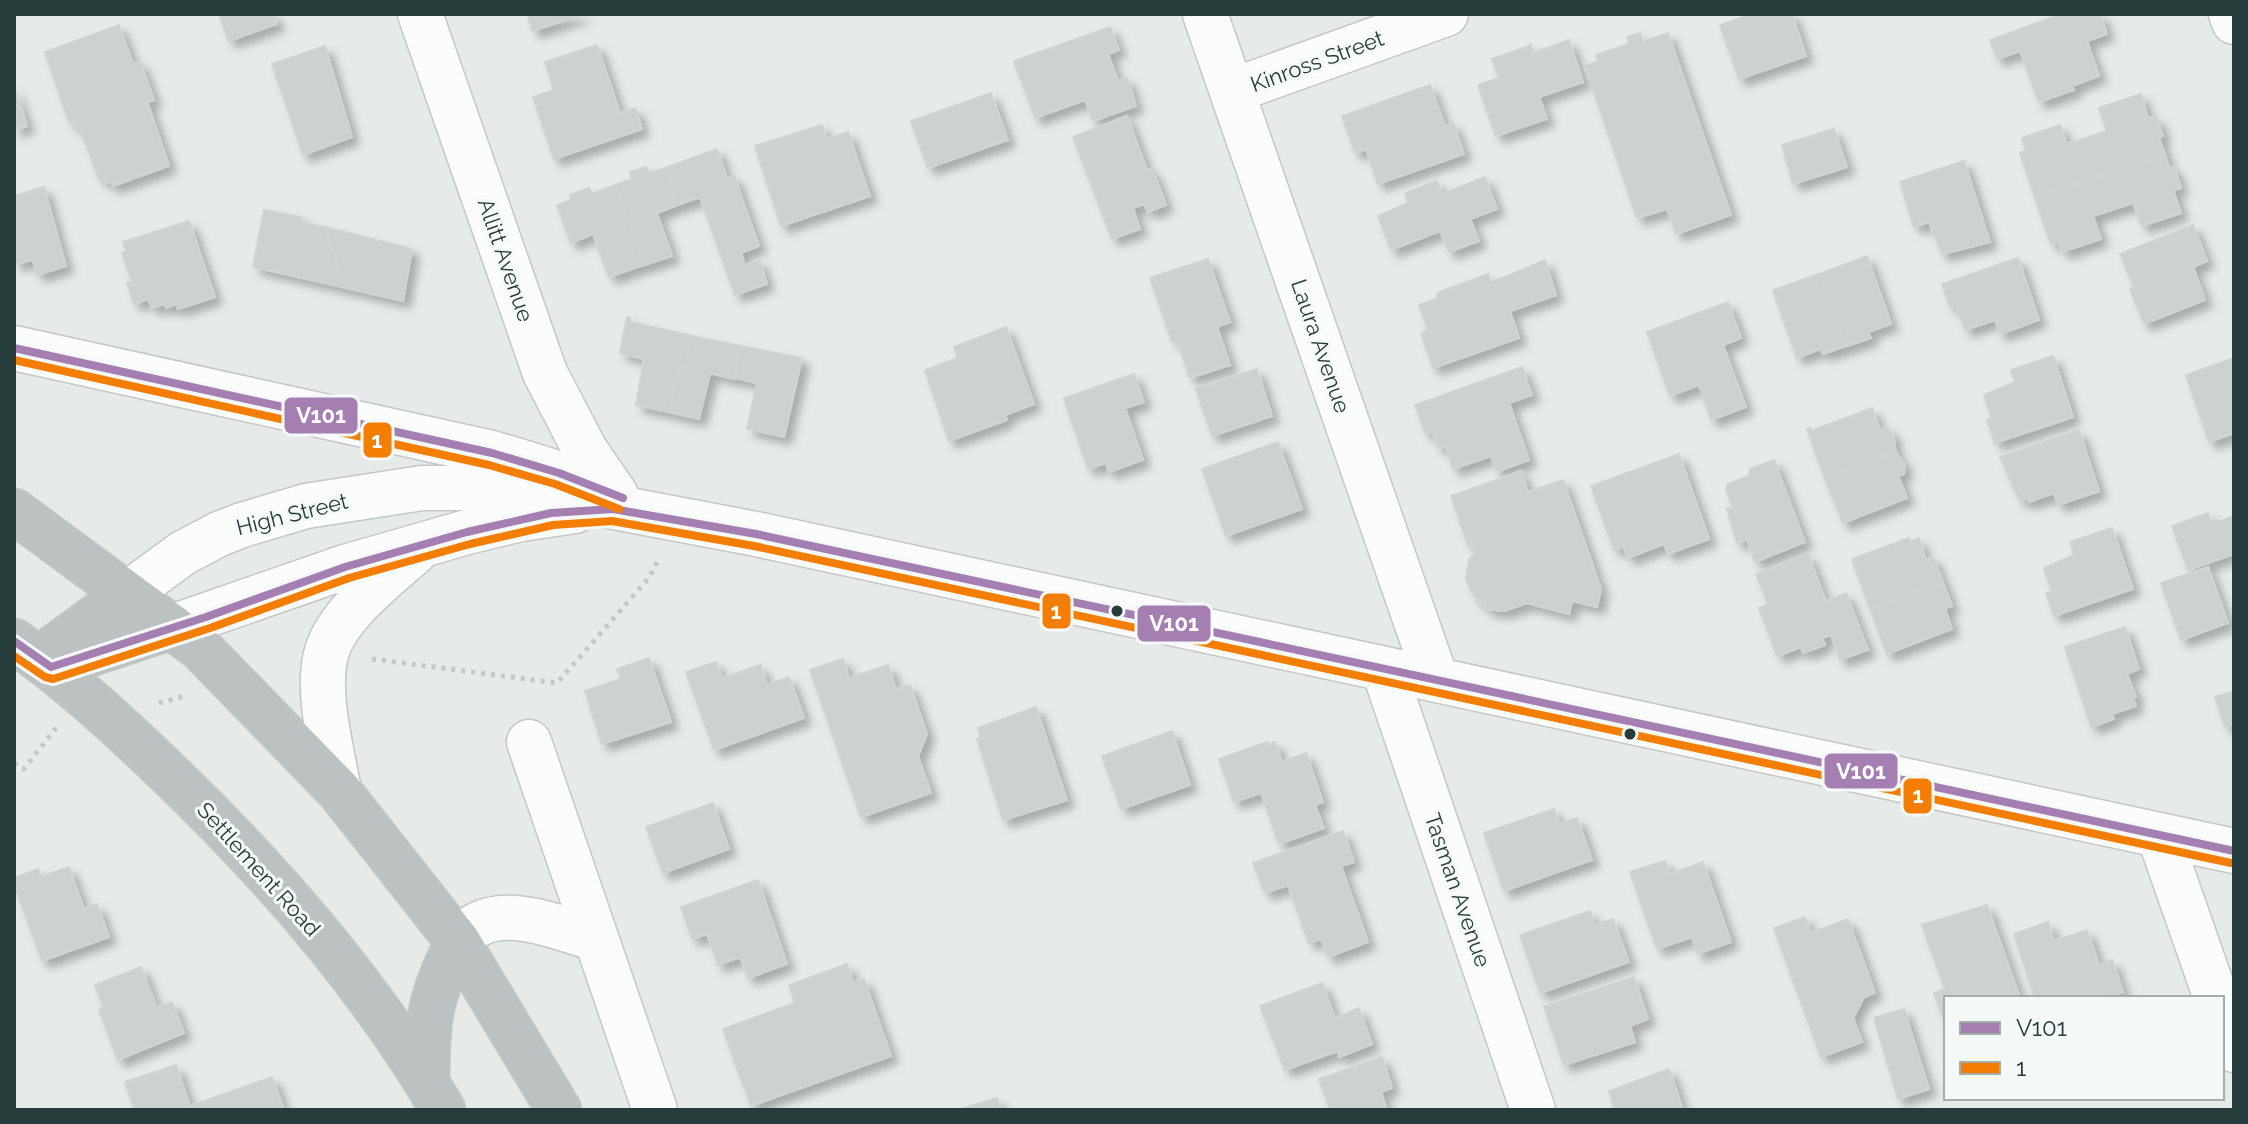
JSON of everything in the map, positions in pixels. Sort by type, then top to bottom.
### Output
[{"type":"highway","points":[[14,511],[172,627],[222,668],[339,791],[458,942],[559,1110]]},
{"type":"highway","points":[[34,655],[127,594]]},
{"type":"highway","points":[[34,655],[172,627]]},
{"type":"highway","name":"Settlement Road","points":[[34,655],[106,714],[175,779],[278,885],[354,977],[435,1096]]},
{"type":"highway","points":[[435,1096],[429,1013],[443,972],[458,942]]},
{"type":"street","name":"Allitt Avenue","points":[[420,14],[545,373],[614,502]]},
{"type":"street","name":"Laura Avenue","points":[[1205,14],[1436,679]]},
{"type":"street","name":"Kinross Street","points":[[1232,91],[1446,14]]},
{"type":"street","points":[[2231,14],[2234,22]]},
{"type":"street","name":"High Street","points":[[14,348],[492,453],[559,473],[614,502]]},
{"type":"street","name":"High Street","points":[[127,594],[183,553],[219,534],[306,506],[422,488],[484,487],[542,493],[614,502],[677,519],[2234,851]]},
{"type":"street","name":"High Street","points":[[172,627],[345,567],[521,519],[614,502]]},
{"type":"street","points":[[339,791],[325,704],[326,653],[345,621],[420,546]]},
{"type":"street","name":"Tasman Avenue","points":[[1384,670],[1533,1110]]},
{"type":"street","points":[[529,742],[655,1110]]},
{"type":"street","points":[[2159,835],[2215,996]]},
{"type":"street","points":[[458,942],[473,926],[504,917],[529,920],[594,938]]},
{"type":"street","points":[[2224,1021],[2234,1050]]},
{"type":"building","points":[[219,14],[274,14],[277,24],[229,41]]},
{"type":"building","points":[[527,14],[584,14],[533,31]]},
{"type":"building","points":[[1752,14],[1792,14],[1806,56],[1739,79],[1720,25]]},
{"type":"building","points":[[2062,14],[2100,14],[2107,34],[2087,41],[2099,76],[2072,86],[2074,90],[2039,102],[2020,51],[1997,59],[1990,40]]},
{"type":"building","points":[[119,25],[133,64],[140,62],[154,100],[76,128],[73,120],[69,122],[45,52]]},
{"type":"building","points":[[1110,27],[1119,50],[1108,54],[1118,81],[1127,78],[1136,106],[1093,121],[1085,100],[1035,118],[1014,61]]},
{"type":"building","points":[[1640,33],[1643,42],[1668,33],[1731,215],[1676,234],[1667,209],[1637,218],[1585,66],[1598,61],[1596,55],[1629,44],[1627,37]]},
{"type":"building","points":[[1569,40],[1583,82],[1539,97],[1547,119],[1496,136],[1478,85],[1499,78],[1492,59],[1531,45],[1533,53]]},
{"type":"building","points":[[597,45],[620,113],[635,108],[642,129],[554,159],[533,97],[554,90],[545,62]]},
{"type":"building","points":[[325,46],[352,137],[303,155],[272,64]]},
{"type":"building","points":[[1430,85],[1445,126],[1453,123],[1464,154],[1378,184],[1366,149],[1355,153],[1342,116]]},
{"type":"building","points":[[14,87],[27,126],[14,130]]},
{"type":"building","points":[[991,93],[1008,140],[928,168],[911,121]]},
{"type":"building","points":[[2141,94],[2148,119],[2156,116],[2165,154],[2035,198],[2020,153],[2026,151],[2022,138],[2060,125],[2067,144],[2107,131],[2099,108]]},
{"type":"building","points":[[148,104],[169,166],[113,186],[111,181],[106,183],[104,177],[99,179],[80,128]]},
{"type":"building","points":[[1127,116],[1147,170],[1152,169],[1166,205],[1148,212],[1144,204],[1133,208],[1140,229],[1112,239],[1073,137]]},
{"type":"building","points":[[822,125],[827,139],[848,132],[870,196],[781,226],[755,146]]},
{"type":"building","points":[[1834,129],[1847,167],[1793,184],[1782,145]]},
{"type":"building","points":[[717,149],[727,178],[734,176],[759,246],[741,253],[745,265],[759,260],[767,284],[735,295],[700,197],[678,205],[665,168]]},
{"type":"building","points":[[2165,154],[2169,168],[2174,167],[2181,188],[2173,190],[2181,213],[2142,226],[2133,203],[2093,216],[2101,239],[2062,252],[2059,241],[2051,244],[2035,198]]},
{"type":"building","points":[[1964,161],[1990,242],[1942,254],[1929,222],[1914,227],[1900,182]]},
{"type":"building","points":[[646,167],[649,173],[665,168],[678,205],[657,213],[672,256],[638,267],[621,217],[626,215],[615,185],[632,179],[630,172]]},
{"type":"building","points":[[1485,177],[1497,209],[1470,219],[1479,241],[1449,252],[1440,231],[1391,250],[1378,216],[1408,203],[1405,193],[1437,181],[1442,194]]},
{"type":"building","points":[[615,185],[626,215],[621,217],[638,267],[609,277],[593,234],[571,243],[557,205],[571,200],[570,195],[589,188],[592,194]]},
{"type":"building","points":[[44,187],[66,266],[37,275],[33,260],[14,264],[14,196]]},
{"type":"building","points":[[264,210],[301,217],[300,223],[325,227],[346,288],[253,267]]},
{"type":"building","points":[[189,221],[215,297],[178,309],[176,304],[152,308],[148,299],[134,304],[127,283],[132,282],[122,253],[127,252],[123,242]]},
{"type":"building","points":[[2193,225],[2207,261],[2193,267],[2205,300],[2144,324],[2130,289],[2134,287],[2120,254]]},
{"type":"building","points":[[325,227],[412,249],[403,301],[346,288]]},
{"type":"building","points":[[1867,256],[1891,324],[1868,332],[1871,338],[1847,346],[1819,274]]},
{"type":"building","points":[[2018,258],[2039,320],[2000,334],[1995,320],[1965,330],[1956,305],[1950,307],[1942,284]]},
{"type":"building","points":[[1208,259],[1230,322],[1217,327],[1230,365],[1190,378],[1177,339],[1172,341],[1150,278]]},
{"type":"building","points":[[1545,260],[1556,295],[1510,311],[1519,338],[1433,368],[1421,333],[1428,330],[1419,305],[1438,298],[1437,293],[1488,274],[1491,283]]},
{"type":"building","points":[[1819,274],[1846,346],[1823,354],[1820,349],[1797,358],[1773,290]]},
{"type":"building","points":[[1728,302],[1741,338],[1723,345],[1746,407],[1711,420],[1699,385],[1670,396],[1647,332]]},
{"type":"building","points":[[627,317],[630,317],[630,322],[692,336],[685,367],[679,366],[669,412],[636,405],[644,359],[620,353]]},
{"type":"building","points":[[1006,327],[1034,404],[1005,415],[1007,420],[949,441],[925,370],[958,358],[954,347]]},
{"type":"building","points":[[692,336],[741,346],[734,379],[710,373],[699,419],[669,412],[679,366],[685,367]]},
{"type":"building","points":[[741,346],[802,358],[784,437],[747,429],[757,383],[735,378]]},
{"type":"building","points":[[2053,356],[2073,417],[1995,443],[1987,420],[1992,419],[1984,395],[2015,382],[2011,370]]},
{"type":"building","points":[[2234,358],[2234,433],[2209,442],[2186,375]]},
{"type":"building","points":[[1522,367],[1532,395],[1509,403],[1529,460],[1496,472],[1491,456],[1453,469],[1445,445],[1438,448],[1433,432],[1426,434],[1415,405]]},
{"type":"building","points":[[1257,369],[1272,416],[1212,436],[1196,389]]},
{"type":"building","points":[[1134,374],[1144,402],[1125,408],[1143,460],[1109,472],[1106,463],[1088,469],[1064,398]]},
{"type":"building","points":[[1872,408],[1880,430],[1887,427],[1893,435],[1896,452],[1825,479],[1807,429],[1811,431]]},
{"type":"building","points":[[2079,430],[2099,491],[2058,505],[2054,493],[2029,502],[2028,498],[2020,501],[2000,457]]},
{"type":"building","points":[[1278,442],[1302,509],[1226,536],[1202,469]]},
{"type":"building","points":[[1896,452],[1905,465],[1904,474],[1898,476],[1907,498],[1843,523],[1825,479]]},
{"type":"building","points":[[1679,454],[1709,539],[1668,554],[1664,544],[1628,558],[1623,546],[1614,550],[1591,486]]},
{"type":"building","points":[[1774,460],[1805,542],[1755,562],[1747,539],[1737,543],[1727,509],[1733,507],[1726,490],[1728,484],[1749,476],[1750,469]]},
{"type":"building","points":[[1521,471],[1528,492],[1563,480],[1601,589],[1597,607],[1572,601],[1569,614],[1527,603],[1504,611],[1488,609],[1474,596],[1466,579],[1469,560],[1475,553],[1472,544],[1468,545],[1451,496]]},
{"type":"building","points":[[2208,513],[2212,524],[2234,516],[2234,554],[2188,570],[2172,526]]},
{"type":"building","points":[[2112,528],[2133,589],[2054,616],[2046,593],[2052,592],[2044,568],[2074,555],[2070,542]]},
{"type":"building","points":[[1909,538],[1910,542],[1919,538],[1926,560],[1933,557],[1943,582],[1870,609],[1852,559]]},
{"type":"building","points":[[1808,554],[1826,601],[1846,593],[1868,650],[1840,660],[1831,635],[1822,638],[1825,645],[1803,653],[1801,647],[1777,656],[1759,608],[1768,604],[1756,574]]},
{"type":"building","points":[[2208,567],[2228,623],[2181,640],[2161,583]]},
{"type":"building","points":[[1943,582],[1952,606],[1945,608],[1952,629],[1887,654],[1870,609]]},
{"type":"building","points":[[2125,627],[2139,669],[2127,674],[2136,697],[2133,698],[2136,706],[2112,714],[2114,719],[2091,727],[2065,647]]},
{"type":"building","points":[[649,658],[671,722],[602,744],[585,691],[621,679],[617,669]]},
{"type":"building","points":[[843,659],[849,678],[888,665],[896,689],[910,685],[927,734],[918,756],[931,793],[861,817],[810,670]]},
{"type":"building","points":[[716,662],[722,678],[760,665],[767,685],[789,677],[804,718],[714,750],[686,672]]},
{"type":"building","points":[[2234,691],[2234,724],[2225,727],[2215,697]]},
{"type":"building","points":[[1036,707],[1067,800],[1003,820],[977,739],[981,738],[978,728]]},
{"type":"building","points":[[1172,731],[1190,785],[1121,809],[1102,756]]},
{"type":"building","points":[[1267,742],[1268,745],[1275,742],[1282,762],[1306,753],[1323,802],[1315,805],[1324,828],[1279,844],[1261,793],[1234,802],[1219,759]]},
{"type":"building","points":[[713,803],[729,849],[663,873],[646,827]]},
{"type":"building","points":[[1554,809],[1559,824],[1577,818],[1592,860],[1504,891],[1484,833]]},
{"type":"building","points":[[1343,831],[1354,862],[1341,866],[1368,942],[1328,957],[1321,939],[1309,943],[1288,885],[1265,893],[1253,863]]},
{"type":"building","points":[[1665,861],[1670,874],[1703,862],[1731,942],[1697,954],[1692,937],[1657,949],[1630,872]]},
{"type":"building","points":[[69,867],[84,909],[97,904],[109,937],[42,961],[14,878],[38,869],[41,877]]},
{"type":"building","points":[[758,880],[787,964],[748,978],[740,957],[718,965],[707,934],[692,939],[681,907]]},
{"type":"building","points":[[1987,905],[2019,996],[1944,996],[1944,1020],[1934,993],[1945,989],[1922,925]]},
{"type":"building","points":[[1590,911],[1595,925],[1613,919],[1629,962],[1540,993],[1520,935]]},
{"type":"building","points":[[1805,917],[1811,933],[1848,919],[1875,993],[1864,997],[1853,1018],[1862,1042],[1821,1057],[1774,928]]},
{"type":"building","points":[[2048,922],[2054,941],[2087,930],[2099,965],[2112,960],[2123,992],[2110,996],[2034,996],[2014,934]]},
{"type":"building","points":[[847,964],[853,983],[864,979],[891,1056],[751,1106],[723,1029],[795,1003],[789,985]]},
{"type":"building","points":[[141,967],[157,1008],[172,1002],[184,1033],[118,1060],[99,1010],[104,1008],[95,985]]},
{"type":"building","points":[[1634,977],[1648,1019],[1630,1026],[1635,1042],[1564,1065],[1544,1007]]},
{"type":"building","points":[[1322,983],[1335,1018],[1359,1008],[1372,1044],[1339,1057],[1338,1051],[1285,1070],[1260,1006]]},
{"type":"building","points":[[1904,1009],[1929,1089],[1898,1099],[1874,1018]]},
{"type":"building","points":[[1382,1057],[1392,1088],[1381,1092],[1387,1110],[1330,1110],[1319,1079]]},
{"type":"building","points":[[176,1065],[190,1106],[272,1077],[284,1110],[135,1110],[125,1082]]},
{"type":"building","points":[[1669,1069],[1683,1110],[1615,1110],[1609,1091]]},
{"type":"building","points":[[997,1098],[1000,1110],[961,1109]]},
{"type":"transit line","name":"V101","points":[[14,348],[492,453],[559,473],[623,498]]},
{"type":"transit line","name":"1","points":[[14,360],[489,465],[555,484],[619,509]]},
{"type":"transit line","name":"V101","points":[[14,641],[51,667],[206,617],[345,567],[467,532],[551,513],[613,509],[756,534],[2234,851]]},
{"type":"transit line","name":"1","points":[[14,656],[53,679],[210,628],[349,578],[470,544],[553,525],[612,521],[754,546],[2231,863]]}]
